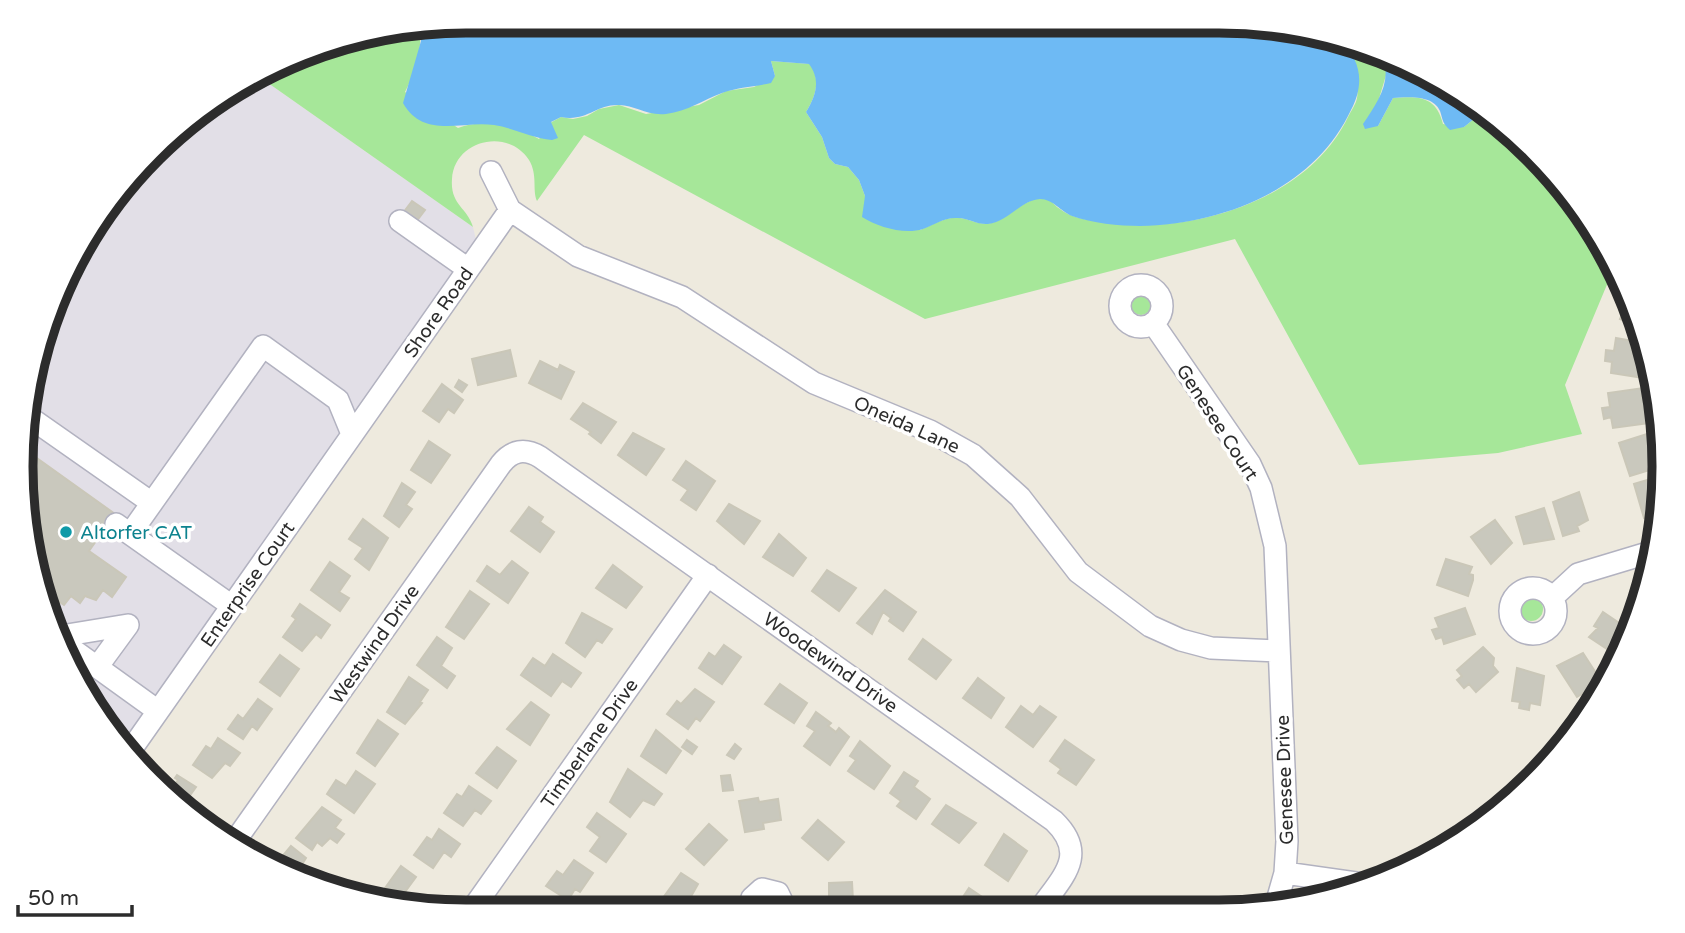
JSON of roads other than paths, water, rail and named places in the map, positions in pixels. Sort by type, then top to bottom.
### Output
[{"type":"street","points":[[491,172],[510,210]]},
{"type":"street","name":"Shore Road","points":[[366,414],[510,210]]},
{"type":"street","name":"Oneida Lane","points":[[510,210],[578,256],[697,306],[776,362],[814,383],[930,431],[960,447],[995,472],[1020,497],[1078,572],[1150,626],[1181,640],[1211,648],[1278,651]]},
{"type":"street","points":[[400,221],[468,269]]},
{"type":"street","name":"Genesee Court","points":[[1153,323],[1250,464],[1261,488],[1275,546],[1278,651]]},
{"type":"street","points":[[232,606],[123,529],[152,503],[263,346],[338,400],[352,434]]},
{"type":"street","name":"Enterprise Court","points":[[135,744],[366,414]]},
{"type":"street","points":[[36,422],[152,503]]},
{"type":"street","name":"Woodewind Drive","points":[[520,451],[540,457],[1012,790],[1064,831],[1071,841],[1072,860],[1046,900]]},
{"type":"street","name":"Westwind Drive","points":[[239,835],[501,464],[507,457],[520,451]]},
{"type":"street","points":[[1552,598],[1578,574],[1642,555]]},
{"type":"street","name":"Timberlane Drive","points":[[479,900],[708,575]]},
{"type":"street","name":"Genesee Drive","points":[[1278,651],[1287,841],[1284,873],[1278,895]]},
{"type":"street","points":[[98,666],[158,711]]},
{"type":"street","points":[[1284,873],[1343,881]]},
{"type":"street","points":[[752,900],[762,889],[778,893],[781,900]]},
{"type":"water","points":[[466,33],[1247,34],[1303,42],[1352,54],[1359,81],[1351,110],[1335,138],[1314,161],[1290,181],[1263,197],[1234,209],[1172,224],[1140,226],[1097,222],[1072,216],[1049,201],[1040,199],[1033,200],[1002,219],[988,224],[953,218],[923,229],[908,231],[883,227],[862,217],[865,196],[859,180],[848,167],[835,164],[829,158],[822,137],[806,112],[816,88],[815,76],[809,64],[771,61],[775,76],[771,83],[728,91],[674,113],[652,113],[611,105],[578,117],[561,117],[551,122],[558,138],[552,140],[494,125],[433,125],[412,114],[403,103],[420,36]]},
{"type":"water","points":[[1385,67],[1435,91],[1475,118],[1464,127],[1450,130],[1432,102],[1420,98],[1393,98],[1378,126],[1365,129],[1363,124],[1382,92]]},
{"type":"place","name":"Altorfer CAT","points":[[66,532]]}]
